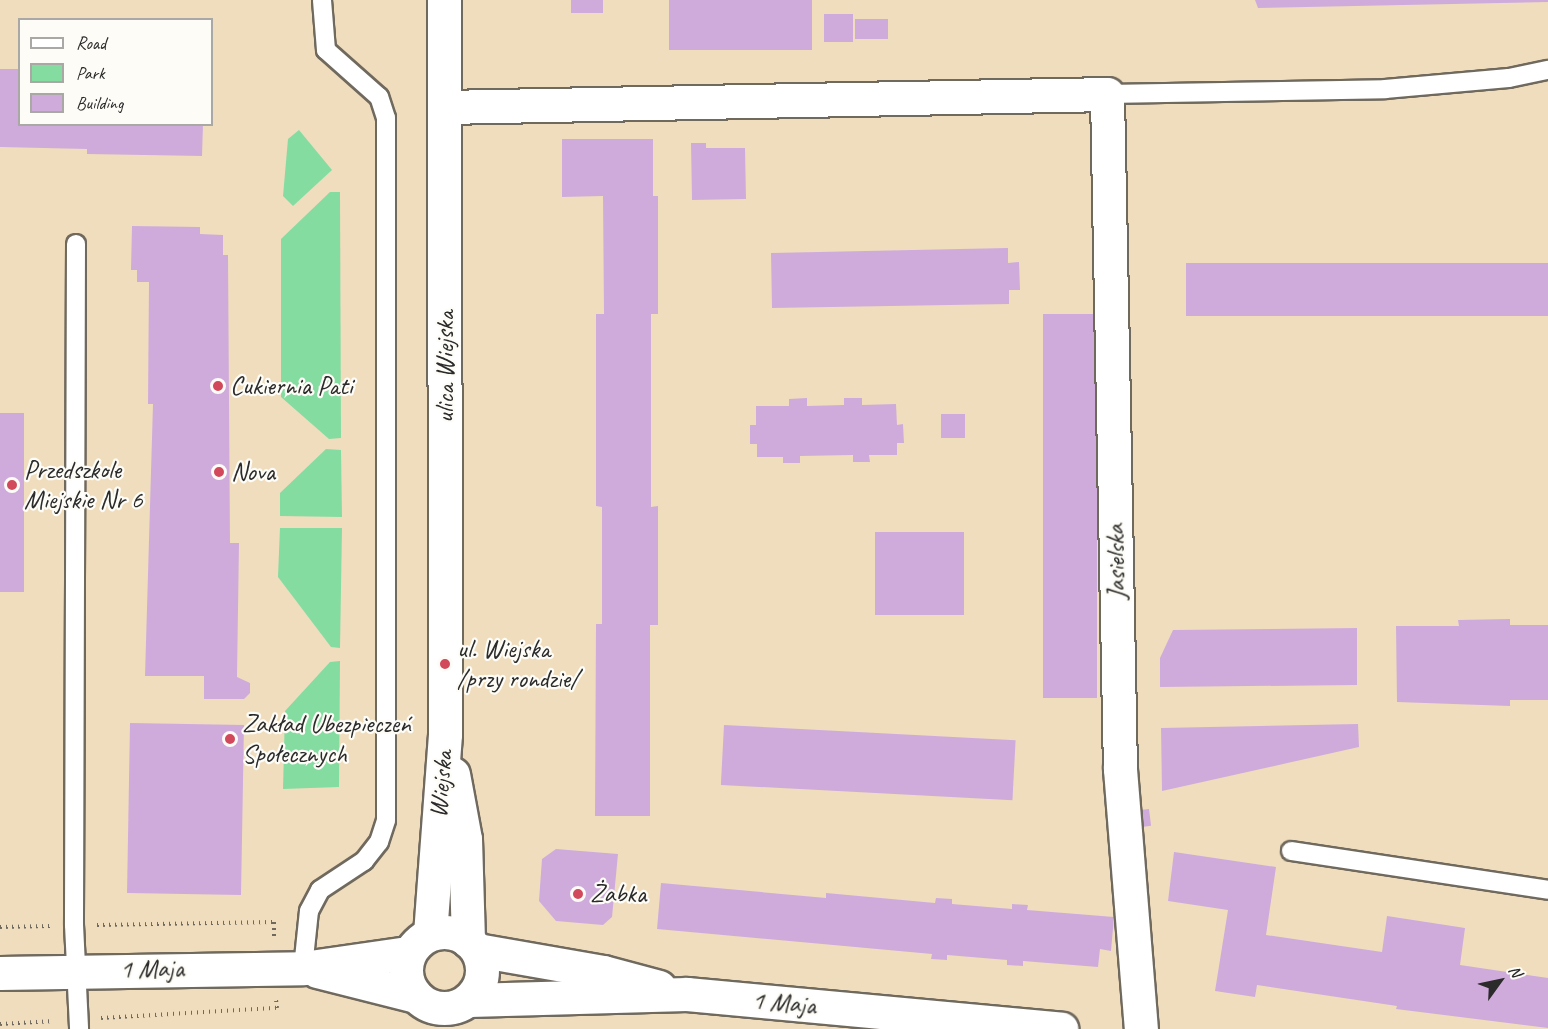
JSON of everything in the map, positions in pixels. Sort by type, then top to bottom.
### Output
[{"type":"street","name":"ulica Wiejska","points":[[444,0],[445,734]]},
{"type":"street","points":[[444,107],[1107,94]]},
{"type":"street","name":"Jasielska","points":[[1107,94],[1120,769],[1141,1029]]},
{"type":"street","name":"Wiejska","points":[[420,944],[445,734]]},
{"type":"street","name":"Wiejska","points":[[445,734],[465,839],[473,946]]},
{"type":"street","points":[[445,932],[473,946],[482,976],[442,1011],[407,975],[420,944],[445,932]]},
{"type":"street","name":"1 Maja","points":[[0,973],[303,968],[420,944]]},
{"type":"street","name":"1 Maja","points":[[473,946],[603,972],[687,994]]},
{"type":"street","name":"1 Maja","points":[[303,968],[442,1011],[687,994],[1061,1029]]},
{"type":"lane","points":[[303,968],[309,911],[316,897],[321,890],[364,861],[379,842],[386,820],[386,118],[379,97],[326,50],[322,0]]},
{"type":"lane","points":[[1107,94],[1385,89],[1509,78],[1548,70]]},
{"type":"lane","points":[[76,244],[76,971],[79,1029]]},
{"type":"lane","points":[[1291,850],[1548,890]]},
{"type":"green space","points":[[299,130],[332,170],[293,206],[283,196],[288,139]]},
{"type":"green space","points":[[330,192],[340,192],[341,438],[329,439],[281,397],[281,239]]},
{"type":"green space","points":[[326,449],[341,450],[342,517],[280,516],[280,493]]},
{"type":"green space","points":[[280,528],[342,528],[340,648],[331,647],[278,577]]},
{"type":"green space","points":[[340,661],[339,787],[283,789],[285,711],[330,662]]},
{"type":"building","points":[[571,0],[603,0],[603,13],[571,13]]},
{"type":"building","points":[[669,0],[812,0],[812,50],[669,50]]},
{"type":"building","points":[[1255,0],[1548,0],[1548,2],[1258,8]]},
{"type":"building","points":[[824,14],[853,14],[853,42],[824,42]]},
{"type":"building","points":[[855,19],[888,19],[888,39],[855,39]]},
{"type":"building","points":[[0,69],[18,69],[18,126],[203,126],[202,156],[87,154],[87,149],[0,147]]},
{"type":"building","points":[[562,139],[653,139],[653,196],[658,196],[658,314],[651,314],[651,507],[658,506],[658,625],[650,625],[650,816],[595,816],[596,624],[602,624],[602,507],[596,506],[596,314],[604,314],[603,196],[562,197]]},
{"type":"building","points":[[691,143],[706,143],[706,148],[745,148],[746,199],[692,200]]},
{"type":"building","points":[[132,226],[200,227],[200,234],[223,235],[223,255],[228,255],[230,543],[239,543],[237,677],[250,683],[250,693],[244,699],[204,699],[204,676],[145,676],[153,404],[148,404],[149,282],[137,282],[137,270],[131,270]]},
{"type":"building","points":[[1008,248],[1008,263],[1019,262],[1020,290],[1009,290],[1009,304],[772,308],[771,253]]},
{"type":"building","points":[[1186,263],[1548,263],[1548,316],[1186,316]]},
{"type":"building","points":[[1043,314],[1097,314],[1097,698],[1043,698]]},
{"type":"building","points":[[807,398],[807,406],[844,405],[844,398],[862,398],[862,405],[896,404],[897,425],[903,424],[904,443],[897,443],[897,455],[869,455],[870,462],[853,462],[853,455],[800,456],[800,463],[783,463],[783,457],[757,457],[757,444],[750,444],[750,425],[756,425],[756,406],[789,406],[789,399]]},
{"type":"building","name":"Przedszkole Miejskie Nr 6","points":[[0,413],[24,413],[24,592],[0,592]]},
{"type":"building","points":[[941,414],[965,414],[965,438],[941,438]]},
{"type":"building","points":[[875,532],[964,532],[964,615],[875,615]]},
{"type":"building","points":[[1510,619],[1510,625],[1548,625],[1548,700],[1510,700],[1510,706],[1397,702],[1396,626],[1459,626],[1458,620]]},
{"type":"building","points":[[1357,628],[1357,685],[1160,687],[1160,658],[1173,630]]},
{"type":"building","points":[[130,723],[244,725],[241,895],[127,893]]},
{"type":"building","points":[[1358,724],[1359,747],[1162,791],[1161,728]]},
{"type":"building","points":[[724,725],[1016,740],[1012,800],[721,785]]},
{"type":"building","points":[[1149,809],[1151,826],[1136,828],[1134,811]]},
{"type":"building","points":[[556,849],[618,854],[612,917],[603,925],[556,921],[539,901],[542,859]]},
{"type":"building","points":[[1174,852],[1276,867],[1266,935],[1382,952],[1387,916],[1465,928],[1460,965],[1548,978],[1548,1028],[1396,1009],[1397,1006],[1257,985],[1255,997],[1215,991],[1228,910],[1168,901]]},
{"type":"building","points":[[661,883],[826,898],[826,893],[935,903],[936,898],[952,899],[952,904],[1012,909],[1012,904],[1028,905],[1027,910],[1114,917],[1111,951],[1100,949],[1098,967],[1023,961],[1023,966],[1007,965],[1007,960],[947,955],[947,960],[931,959],[932,954],[657,929]]},
{"type":"place","name":"Cukiernia Pati","points":[[218,386]]},
{"type":"place","name":"Nova","points":[[219,472]]},
{"type":"place","name":"Przedszkole Miejskie Nr 6","points":[[12,485]]},
{"type":"place","name":"ul. Wiejska /przy rondzie/","points":[[445,664]]},
{"type":"place","name":"Zakład Ubezpieczeń Społecznych","points":[[230,739]]},
{"type":"place","name":"Żabka","points":[[578,894]]}]
